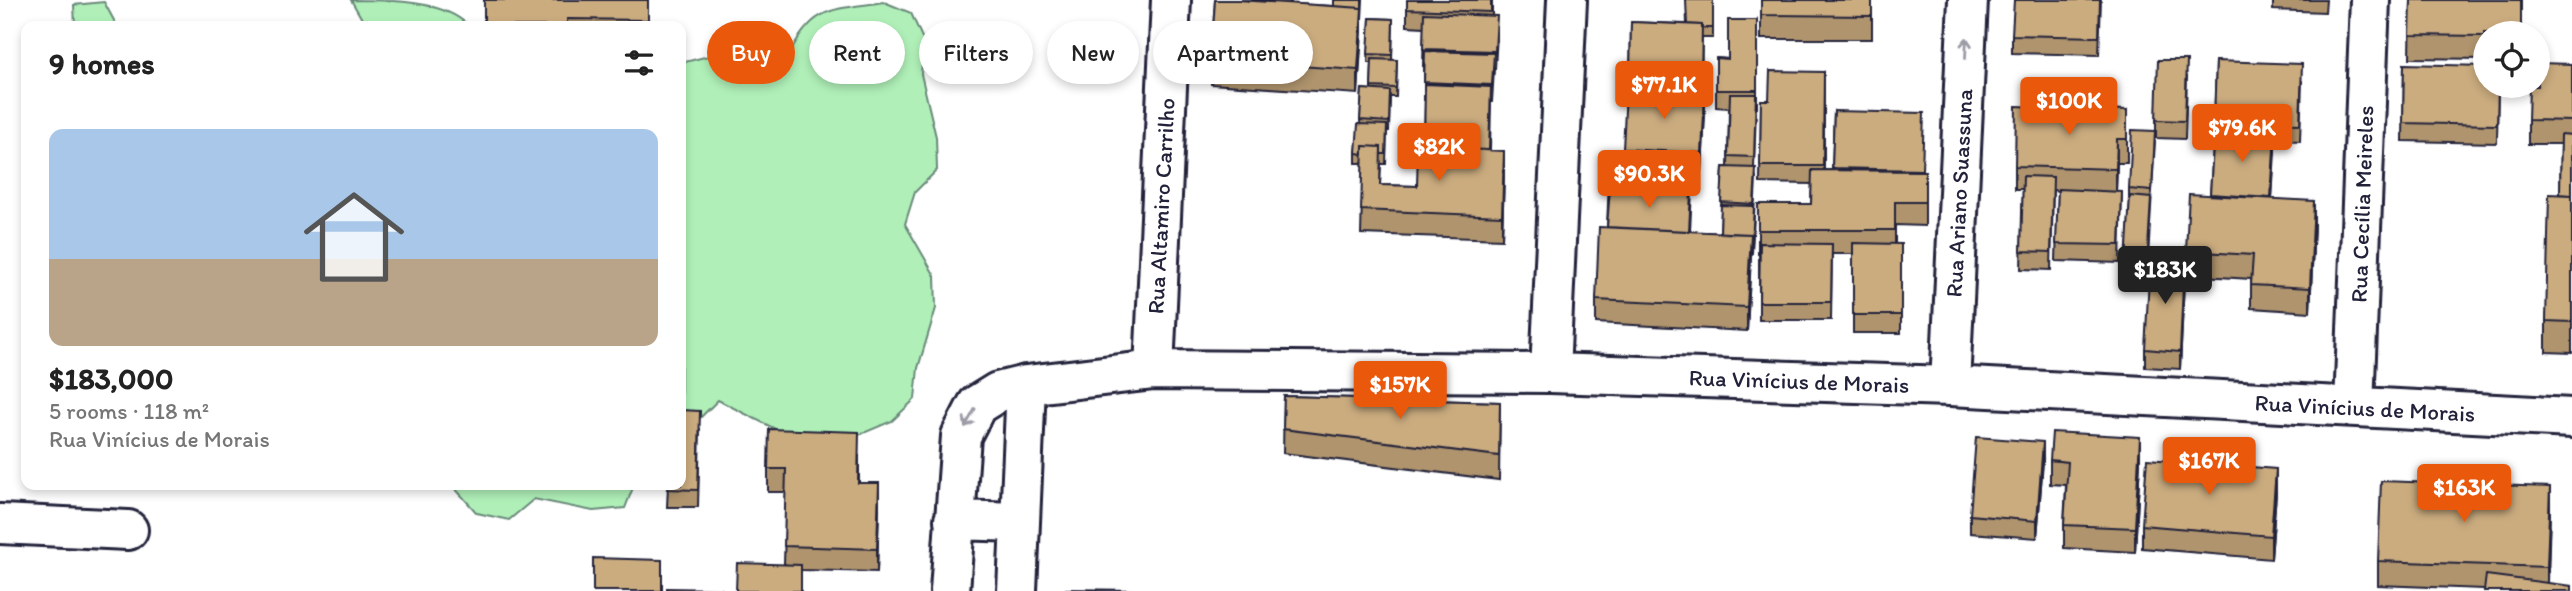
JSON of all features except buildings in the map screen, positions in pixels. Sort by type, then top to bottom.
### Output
[{"type":"street","name":"Rua Altamiro Carrilho","points":[[1154,370],[1171,0]]},
{"type":"street","points":[[1550,373],[1566,0]]},
{"type":"street","name":"Rua Ariano Suassuna","points":[[1950,386],[1968,0]]},
{"type":"street","name":"Rua Cecília Meireles","points":[[2354,407],[2370,0]]},
{"type":"street","name":"Rua Vinícius de Morais","points":[[950,591],[961,436],[977,405],[998,392],[1026,386],[1154,370],[1550,373],[1950,386],[2572,418]]},
{"type":"street","points":[[1017,591],[1026,386]]},
{"type":"street","points":[[954,520],[1019,522]]},
{"type":"street","points":[[0,524],[128,530]]},
{"type":"green space","points":[[351,0],[399,1],[431,6],[463,21],[363,21]]},
{"type":"green space","points":[[104,2],[114,21],[75,21],[74,5]]},
{"type":"green space","points":[[884,2],[911,13],[919,31],[919,84],[923,84],[936,137],[937,170],[915,192],[905,224],[935,276],[936,308],[918,368],[915,399],[892,421],[833,446],[801,442],[718,400],[695,423],[686,424],[686,62],[707,56],[707,84],[795,84],[795,43],[809,25],[809,84],[905,84],[905,21],[814,21],[838,9]]},
{"type":"green space","points":[[456,490],[632,490],[625,508],[593,511],[534,499],[509,520],[477,513]]}]
